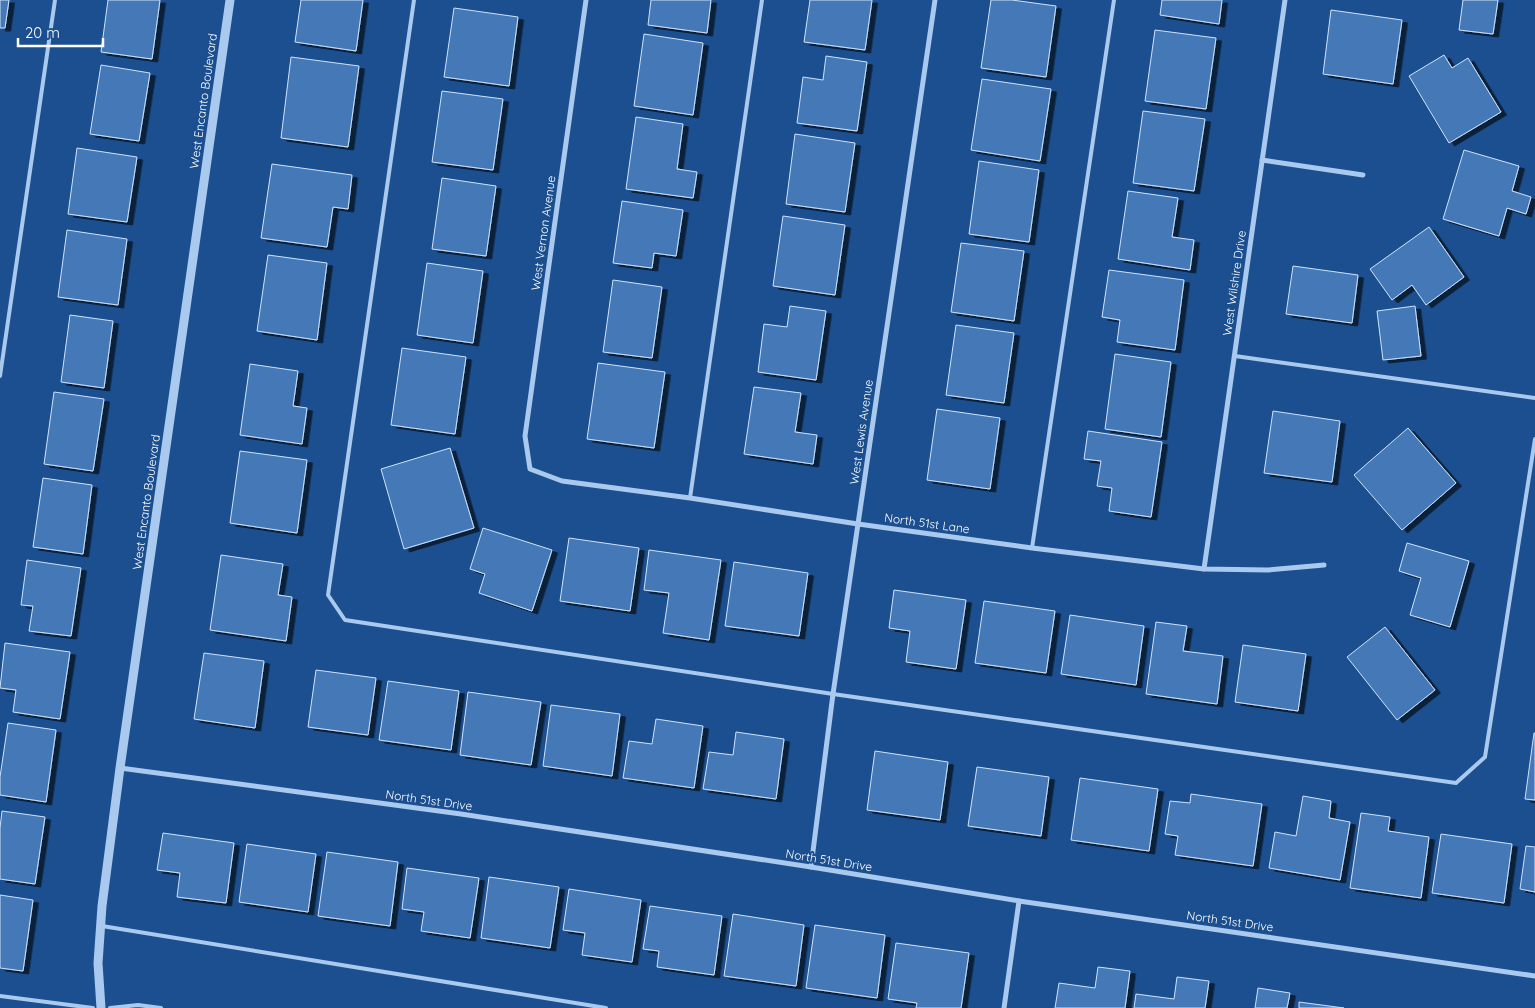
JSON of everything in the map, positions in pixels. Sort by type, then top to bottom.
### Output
[{"type":"street","name":"West Encanto Boulevard","points":[[101,1008],[98,963],[99,925],[230,0]]},
{"type":"street","name":"West Vernon Avenue","points":[[530,469],[524,436],[586,0]]},
{"type":"street","name":"West Lewis Avenue","points":[[811,867],[833,694],[935,0]]},
{"type":"street","name":"West Wilshire Drive","points":[[1204,569],[1285,0]]},
{"type":"street","points":[[1262,160],[1363,175]]},
{"type":"street","name":"North 51st Lane","points":[[530,469],[562,481],[1032,548],[1204,569],[1268,570],[1324,564]]},
{"type":"street","name":"North 51st Drive","points":[[120,768],[461,814],[811,867],[1018,901],[1535,976]]},
{"type":"street","points":[[1004,1008],[1018,901]]},
{"type":"lane","points":[[0,376],[55,0]]},
{"type":"lane","points":[[414,0],[328,595],[345,620],[833,694],[1456,783],[1485,757],[1535,438]]},
{"type":"lane","points":[[690,498],[762,0]]},
{"type":"lane","points":[[1032,548],[1114,0]]},
{"type":"lane","points":[[1234,356],[1535,398]]},
{"type":"lane","points":[[99,925],[606,1008]]},
{"type":"lane","points":[[0,996],[93,1008]]},
{"type":"lane","points":[[110,1008],[138,1005],[161,1008]]},
{"type":"building","points":[[0,0],[9,0],[5,28],[0,28]]},
{"type":"building","points":[[108,0],[160,0],[152,59],[101,52]]},
{"type":"building","points":[[301,0],[363,0],[356,51],[295,42]]},
{"type":"building","points":[[651,0],[711,0],[707,33],[648,25]]},
{"type":"building","points":[[810,0],[872,0],[865,50],[804,42]]},
{"type":"building","points":[[991,0],[1012,0],[1056,6],[1046,77],[981,68]]},
{"type":"building","points":[[1162,0],[1222,0],[1219,24],[1160,15]]},
{"type":"building","points":[[1463,0],[1498,0],[1493,34],[1459,30]]},
{"type":"building","points":[[454,8],[518,17],[509,86],[444,77]]},
{"type":"building","points":[[1331,10],[1402,20],[1393,84],[1323,74]]},
{"type":"building","points":[[1155,30],[1216,38],[1206,109],[1145,101]]},
{"type":"building","points":[[644,34],[703,43],[693,115],[634,106]]},
{"type":"building","points":[[1444,55],[1452,68],[1468,58],[1501,112],[1449,143],[1409,76]]},
{"type":"building","points":[[826,56],[867,62],[857,131],[797,123],[803,77],[823,80]]},
{"type":"building","points":[[291,57],[359,66],[348,147],[281,138]]},
{"type":"building","points":[[101,65],[150,73],[139,141],[90,134]]},
{"type":"building","points":[[982,79],[1051,89],[1040,161],[971,150]]},
{"type":"building","points":[[442,91],[503,99],[493,170],[432,162]]},
{"type":"building","points":[[1143,111],[1205,119],[1194,191],[1133,183]]},
{"type":"building","points":[[636,117],[683,124],[677,169],[697,172],[693,198],[626,189]]},
{"type":"building","points":[[795,134],[855,143],[845,212],[786,204]]},
{"type":"building","points":[[77,148],[137,157],[127,222],[68,214]]},
{"type":"building","points":[[1464,150],[1519,166],[1512,191],[1531,197],[1526,214],[1507,208],[1499,236],[1443,219]]},
{"type":"building","points":[[979,161],[1039,170],[1029,242],[969,234]]},
{"type":"building","points":[[272,164],[352,175],[348,209],[333,207],[327,247],[261,238]]},
{"type":"building","points":[[442,178],[496,186],[486,256],[432,249]]},
{"type":"building","points":[[1128,191],[1178,198],[1172,237],[1194,240],[1190,270],[1118,259]]},
{"type":"building","points":[[622,201],[683,210],[676,256],[654,253],[652,268],[613,263]]},
{"type":"building","points":[[783,216],[845,225],[835,295],[773,286]]},
{"type":"building","points":[[1429,227],[1464,277],[1426,305],[1412,285],[1392,300],[1370,269]]},
{"type":"building","points":[[67,230],[127,239],[118,305],[58,297]]},
{"type":"building","points":[[961,243],[1024,251],[1014,321],[951,312]]},
{"type":"building","points":[[268,255],[327,263],[317,340],[257,331]]},
{"type":"building","points":[[427,263],[483,271],[473,343],[417,335]]},
{"type":"building","points":[[1293,266],[1358,275],[1352,323],[1286,314]]},
{"type":"building","points":[[1109,270],[1184,280],[1175,350],[1117,342],[1120,320],[1102,317]]},
{"type":"building","points":[[613,280],[662,287],[652,358],[603,352]]},
{"type":"building","points":[[790,306],[826,311],[816,380],[758,372],[764,324],[787,327]]},
{"type":"building","points":[[1415,306],[1421,356],[1383,360],[1377,311]]},
{"type":"building","points":[[70,315],[113,321],[104,388],[61,382]]},
{"type":"building","points":[[956,325],[1014,333],[1004,403],[946,395]]},
{"type":"building","points":[[402,348],[466,357],[455,434],[391,425]]},
{"type":"building","points":[[1115,354],[1171,362],[1161,437],[1105,429]]},
{"type":"building","points":[[598,363],[665,372],[654,448],[587,439]]},
{"type":"building","points":[[250,364],[298,371],[293,406],[307,408],[302,444],[240,435]]},
{"type":"building","points":[[754,387],[801,393],[795,432],[817,435],[813,464],[744,454]]},
{"type":"building","points":[[54,392],[104,399],[93,471],[44,464]]},
{"type":"building","points":[[937,409],[1000,418],[990,489],[927,480]]},
{"type":"building","points":[[1273,411],[1340,421],[1332,482],[1264,473]]},
{"type":"building","points":[[1408,428],[1456,483],[1402,530],[1354,475]]},
{"type":"building","points":[[1088,431],[1162,442],[1151,517],[1109,511],[1112,488],[1097,486],[1101,461],[1084,459]]},
{"type":"building","points":[[450,448],[474,528],[404,549],[381,469]]},
{"type":"building","points":[[240,451],[307,460],[297,533],[230,523]]},
{"type":"building","points":[[43,478],[92,485],[83,554],[33,547]]},
{"type":"building","points":[[483,528],[552,550],[532,611],[479,593],[485,574],[470,569]]},
{"type":"building","points":[[569,538],[639,548],[630,611],[560,601]]},
{"type":"building","points":[[1407,543],[1469,561],[1450,627],[1410,615],[1421,578],[1399,571]]},
{"type":"building","points":[[649,550],[721,560],[709,640],[663,633],[669,593],[644,590]]},
{"type":"building","points":[[221,555],[283,564],[278,595],[292,597],[286,641],[210,630]]},
{"type":"building","points":[[27,560],[81,568],[71,636],[29,631],[33,606],[21,605]]},
{"type":"building","points":[[734,562],[808,573],[799,636],[725,626]]},
{"type":"building","points":[[894,590],[966,600],[956,669],[906,662],[910,631],[889,628]]},
{"type":"building","points":[[984,601],[1055,611],[1046,673],[975,663]]},
{"type":"building","points":[[1070,615],[1144,626],[1136,685],[1061,674]]},
{"type":"building","points":[[1156,622],[1187,626],[1183,651],[1223,656],[1217,704],[1146,694]]},
{"type":"building","points":[[1385,627],[1435,690],[1397,720],[1347,657]]},
{"type":"building","points":[[5,643],[70,652],[60,719],[13,712],[16,690],[0,688]]},
{"type":"building","points":[[1243,645],[1306,654],[1298,711],[1235,702]]},
{"type":"building","points":[[204,653],[264,661],[255,728],[194,719]]},
{"type":"building","points":[[316,670],[376,678],[368,735],[308,727]]},
{"type":"building","points":[[388,681],[459,691],[451,750],[379,740]]},
{"type":"building","points":[[468,692],[541,702],[531,765],[460,755]]},
{"type":"building","points":[[551,705],[620,714],[612,776],[543,766]]},
{"type":"building","points":[[656,719],[703,726],[694,788],[623,778],[629,741],[652,744]]},
{"type":"building","points":[[8,723],[56,730],[46,802],[0,795],[0,777]]},
{"type":"building","points":[[736,732],[784,739],[776,799],[703,789],[709,752],[733,755]]},
{"type":"building","points":[[1535,733],[1535,800],[1525,799]]},
{"type":"building","points":[[875,751],[948,762],[940,820],[867,810]]},
{"type":"building","points":[[977,767],[1049,777],[1041,836],[968,826]]},
{"type":"building","points":[[1080,778],[1158,789],[1149,851],[1071,840]]},
{"type":"building","points":[[1191,794],[1262,804],[1253,866],[1175,855],[1178,836],[1165,834],[1170,801],[1190,803]]},
{"type":"building","points":[[1303,796],[1331,801],[1329,818],[1350,822],[1340,880],[1269,868],[1275,832],[1296,836]]},
{"type":"building","points":[[2,811],[45,817],[35,884],[0,879]]},
{"type":"building","points":[[1361,813],[1390,817],[1388,831],[1429,837],[1421,898],[1350,888]]},
{"type":"building","points":[[163,833],[234,843],[226,903],[177,897],[180,873],[157,870]]},
{"type":"building","points":[[1441,834],[1512,844],[1504,903],[1432,893]]},
{"type":"building","points":[[247,844],[316,854],[308,912],[239,902]]},
{"type":"building","points":[[1526,846],[1535,847],[1535,892],[1520,889]]},
{"type":"building","points":[[327,852],[398,862],[390,926],[318,916]]},
{"type":"building","points":[[407,868],[479,878],[470,938],[421,931],[424,912],[402,909]]},
{"type":"building","points":[[489,877],[559,887],[550,948],[481,938]]},
{"type":"building","points":[[569,889],[641,900],[632,962],[582,955],[585,933],[563,930]]},
{"type":"building","points":[[0,895],[33,900],[23,971],[0,968]]},
{"type":"building","points":[[650,906],[722,916],[714,975],[657,967],[659,951],[643,949]]},
{"type":"building","points":[[733,914],[804,925],[796,986],[724,976]]},
{"type":"building","points":[[815,925],[885,935],[877,998],[806,988]]},
{"type":"building","points":[[896,943],[969,953],[961,1008],[916,1008],[917,1003],[888,999]]},
{"type":"building","points":[[1098,967],[1130,971],[1125,1008],[1055,1008],[1059,983],[1095,988]]},
{"type":"building","points":[[1177,977],[1209,981],[1205,1008],[1134,1008],[1136,994],[1174,999]]},
{"type":"building","points":[[1258,988],[1290,993],[1287,1008],[1255,1008]]},
{"type":"building","points":[[1299,1002],[1344,1008],[1299,1008]]}]
